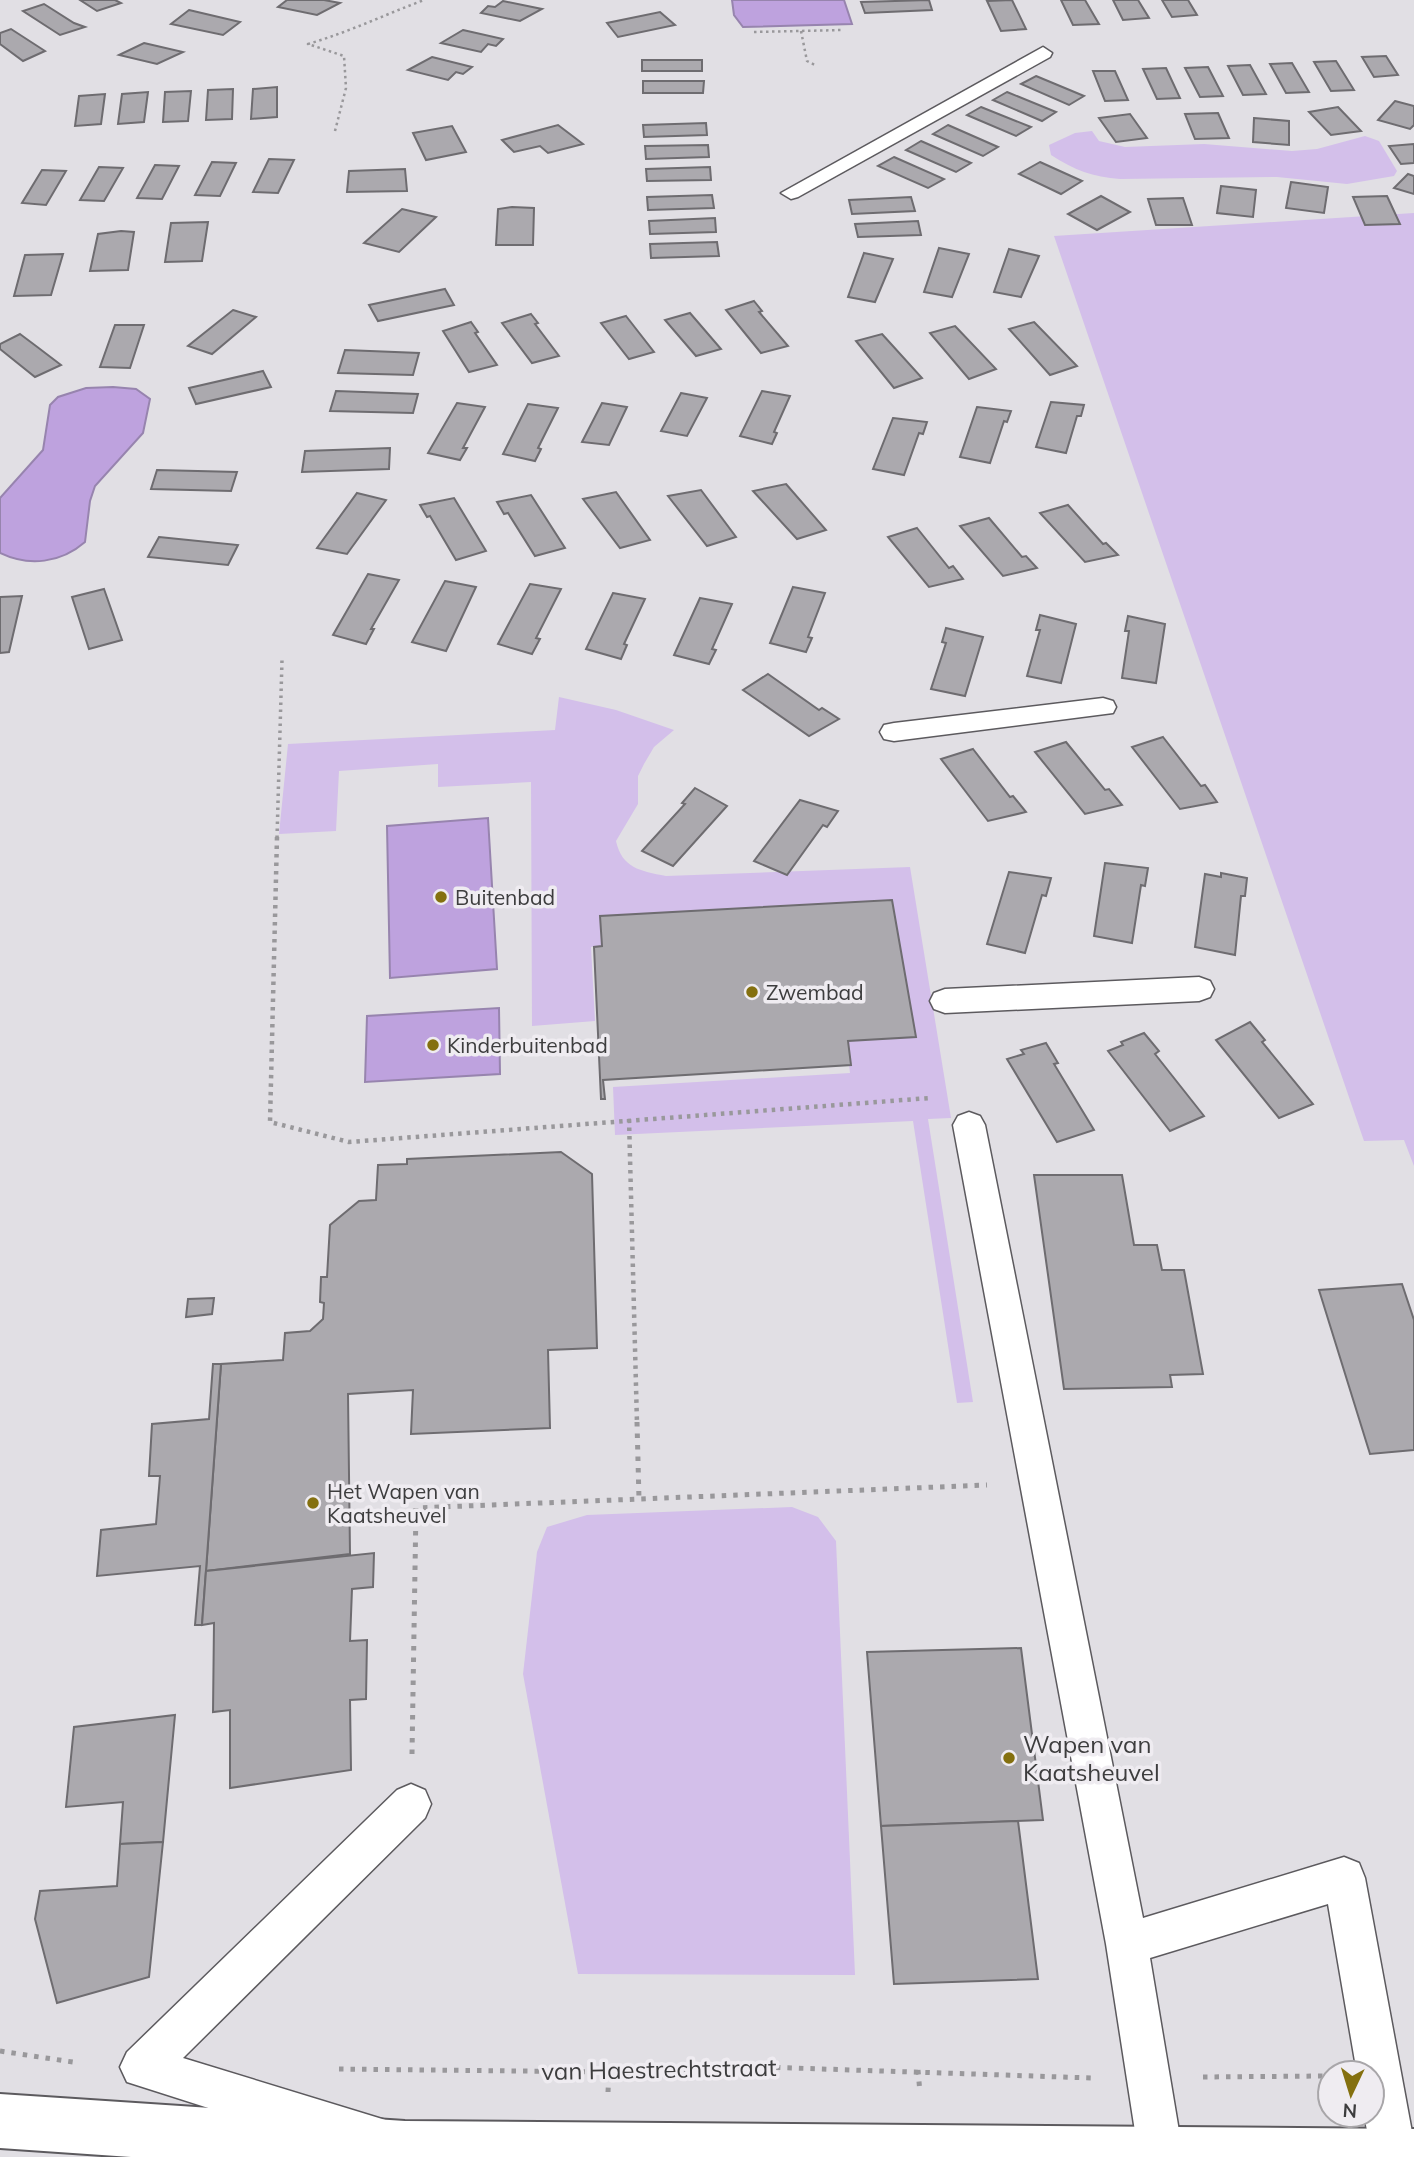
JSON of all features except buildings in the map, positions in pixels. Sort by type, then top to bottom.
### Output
[{"type":"street","points":[[0,2121],[405,2152],[1404,2156]]},
{"type":"lane","points":[[791,193],[1043,52]]},
{"type":"lane","points":[[894,732],[1103,707]]},
{"type":"lane","points":[[945,1000],[1199,989]]},
{"type":"lane","points":[[969,1125],[1128,1944],[1161,2155]]},
{"type":"lane","points":[[405,2152],[142,2067],[411,1804]]},
{"type":"lane","points":[[1128,1944],[1344,1878],[1404,2156]]},
{"type":"path","points":[[335,131],[346,88],[344,56],[308,44],[361,28],[375,18],[424,0]]},
{"type":"path","points":[[754,32],[843,30]]},
{"type":"path","points":[[801,31],[807,61],[815,65]]},
{"type":"path","points":[[282,660],[270,1122],[349,1142],[935,1098]]},
{"type":"path","points":[[629,1119],[639,1499]]},
{"type":"path","points":[[411,1804],[416,1508],[1037,1483]]},
{"type":"path","points":[[0,2051],[145,2074],[142,2067]]},
{"type":"path","name":"van Haestrechtstraat","points":[[334,2069],[609,2072],[762,2067],[918,2070],[1071,2078],[1316,2076]]},
{"type":"shaded area","points":[[732,0],[844,0],[852,24],[743,27],[734,15]]},
{"type":"shaded area","points":[[1092,131],[1099,141],[1125,147],[1204,144],[1292,151],[1317,149],[1365,136],[1379,141],[1397,171],[1394,176],[1347,184],[1277,177],[1120,179],[1084,172],[1051,155],[1049,145],[1075,133]]},
{"type":"shaded area","points":[[1414,213],[1414,1166],[1404,1140],[1364,1141],[1054,236]]},
{"type":"shaded area","points":[[86,388],[136,389],[150,399],[143,433],[95,486],[90,501],[85,542],[66,555],[44,561],[22,560],[0,553],[0,498],[43,450],[50,405],[58,397]]},
{"type":"shaded area","points":[[559,697],[616,710],[674,730],[654,747],[644,764],[638,776],[638,804],[616,841],[623,857],[634,867],[666,876],[910,867],[951,1118],[928,1119],[973,1402],[957,1403],[913,1121],[615,1135],[613,1087],[850,1073],[846,1041],[916,1037],[891,901],[600,917],[601,946],[591,947],[595,1021],[532,1026],[531,782],[438,787],[438,764],[339,771],[336,831],[279,834],[288,744],[555,730]]},
{"type":"shaded area","name":"Buitenbad","points":[[488,818],[497,969],[390,978],[387,826]]},
{"type":"shaded area","name":"Kinderbuitenbad","points":[[499,1008],[500,1074],[365,1082],[367,1016]]},
{"type":"shaded area","points":[[792,1507],[818,1517],[836,1541],[855,1975],[578,1974],[523,1674],[537,1552],[547,1527],[587,1515]]},
{"type":"place","name":"Buitenbad","points":[[441,897]]},
{"type":"place","name":"Zwembad","points":[[752,992]]},
{"type":"place","name":"Kinderbuitenbad","points":[[433,1045]]},
{"type":"place","name":"Het Wapen van Kaatsheuvel","points":[[313,1503]]},
{"type":"place","name":"Wapen van Kaatsheuvel","points":[[1009,1758]]}]
